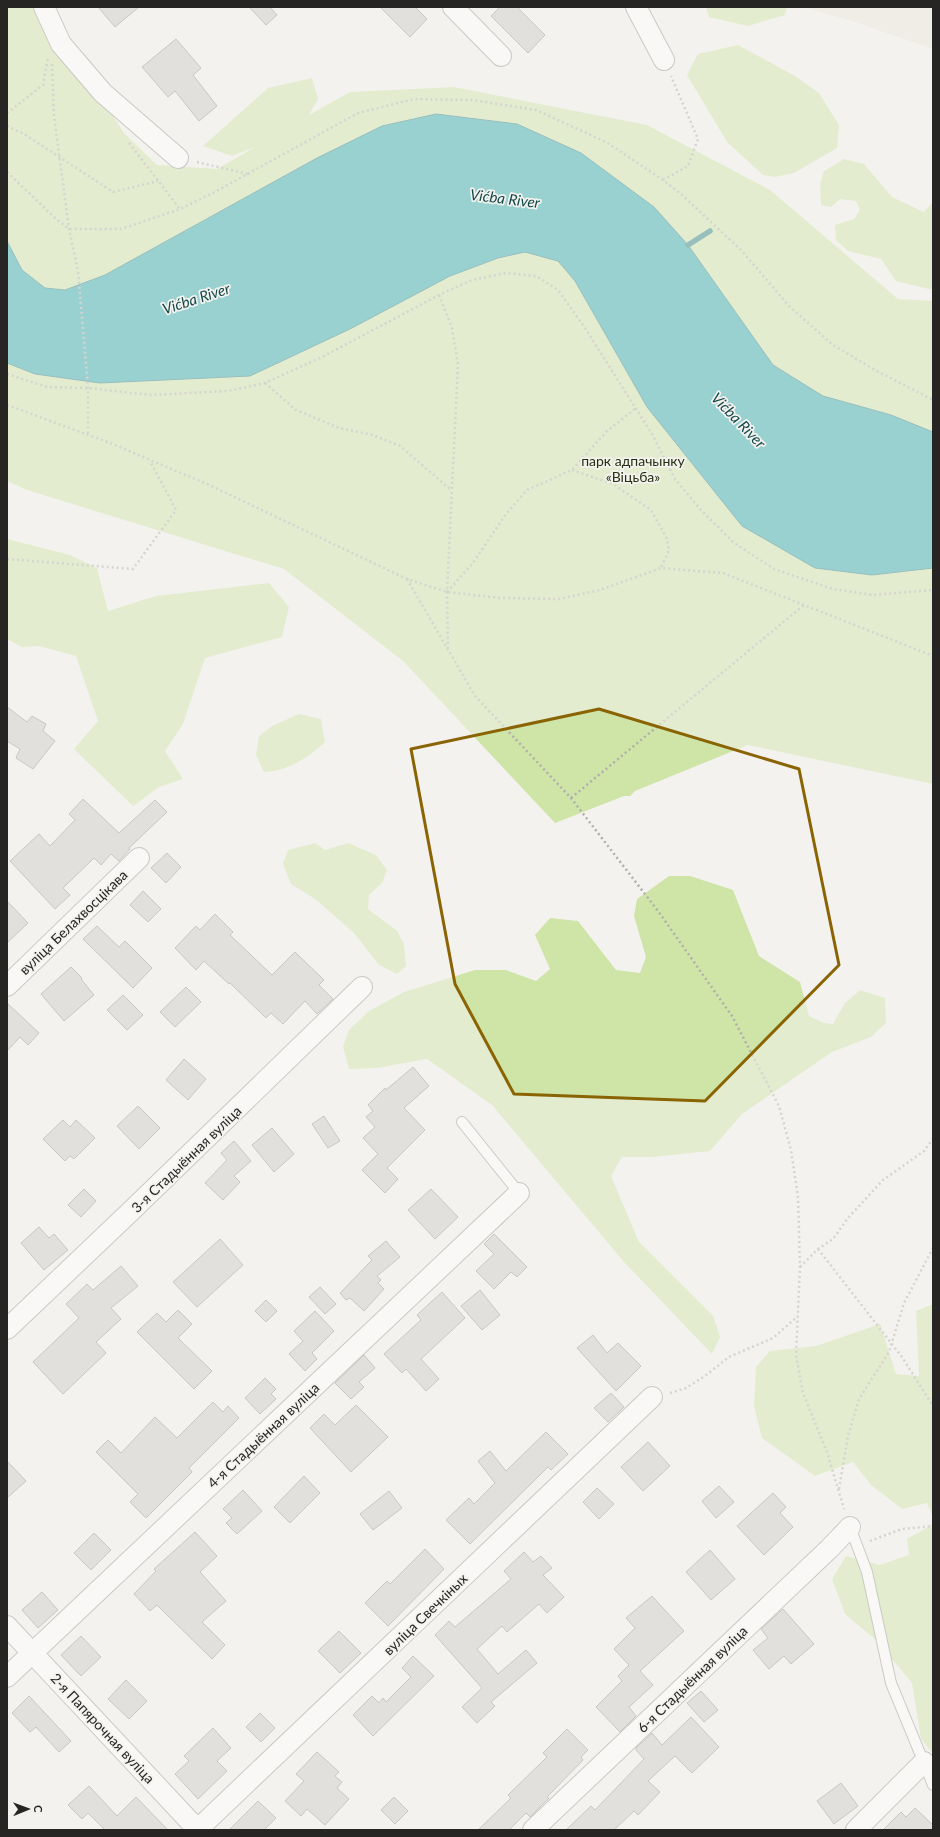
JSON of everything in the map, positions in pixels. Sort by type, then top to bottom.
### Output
[{"type":"street","points":[[44,7],[56,43],[102,93],[178,158]]},
{"type":"street","points":[[454,7],[501,56]]},
{"type":"street","points":[[636,7],[664,60]]},
{"type":"street","name":"вуліца Белахвосцікава","points":[[7,986],[139,858]]},
{"type":"street","name":"3-я Стадыённая вуліца","points":[[7,1328],[134,1208],[362,987]]},
{"type":"street","name":"4-я Стадыённая вуліца","points":[[7,1677],[519,1192]]},
{"type":"street","name":"вуліца Свечкіных","points":[[198,1830],[652,1397]]},
{"type":"street","name":"6-я Стадыённая вуліца","points":[[533,1830],[829,1549],[850,1527]]},
{"type":"street","name":"2-я Папярочная вуліца","points":[[7,1626],[33,1652],[198,1830]]},
{"type":"street","points":[[856,1830],[924,1762]]},
{"type":"lane","points":[[462,1122],[519,1192]]},
{"type":"lane","points":[[850,1527],[867,1572],[891,1683],[933,1785]]},
{"type":"path","points":[[7,113],[43,85],[56,43]]},
{"type":"path","points":[[56,43],[54,116],[69,229],[78,271],[88,388],[88,435]]},
{"type":"path","points":[[663,180],[688,166],[698,139],[664,60]]},
{"type":"path","points":[[7,172],[54,218],[69,229],[121,229],[180,209],[249,174],[358,112],[414,99],[472,100],[536,110],[606,142],[663,180],[681,194],[742,251],[789,306],[833,345],[875,370],[933,400]]},
{"type":"path","points":[[7,126],[24,134],[112,192],[158,181]]},
{"type":"path","points":[[178,158],[249,174]]},
{"type":"path","points":[[7,374],[47,387],[88,388],[150,395],[228,391],[265,382],[324,356],[440,295],[472,280],[506,273],[536,276],[558,290],[585,328],[652,434],[675,479],[701,510],[733,542],[774,569],[833,589],[873,595],[933,590]]},
{"type":"path","points":[[440,295],[452,328],[458,364],[447,592],[448,649]]},
{"type":"path","points":[[265,382],[296,410],[339,428],[373,435],[400,446],[451,491]]},
{"type":"path","points":[[7,405],[88,435],[207,484],[407,579],[447,592],[501,598],[559,600],[600,590],[661,568],[723,573],[933,656]]},
{"type":"path","points":[[447,592],[473,563],[506,514],[527,490],[572,470],[606,432],[636,409]]},
{"type":"path","points":[[7,559],[133,569],[176,510],[150,460]]},
{"type":"path","points":[[572,470],[613,484],[651,510],[667,539],[669,550],[661,568]]},
{"type":"path","points":[[407,579],[475,696],[571,798],[658,911],[732,1016],[779,1106],[791,1150],[798,1197],[800,1267],[796,1355],[803,1393],[827,1452],[850,1527]]},
{"type":"path","points":[[571,798],[804,605]]},
{"type":"path","points":[[800,1267],[818,1249],[832,1239],[848,1218],[883,1180],[924,1151],[933,1139]]},
{"type":"path","points":[[839,1490],[848,1436],[859,1399],[889,1352],[904,1303],[933,1248]]},
{"type":"path","points":[[818,1249],[902,1357],[933,1406]]},
{"type":"path","points":[[652,1397],[686,1388],[730,1357],[773,1338],[798,1316]]},
{"type":"path","points":[[857,1546],[902,1529],[933,1526]]},
{"type":"highlighted area","points":[[599,709],[799,769],[839,965],[705,1101],[514,1094],[455,984],[411,749]]},
{"type":"shaded area","points":[[802,7],[933,7],[933,49],[849,20]]},
{"type":"green space","name":"парк адпачынку «Віцьба»","points":[[7,7],[42,7],[124,133],[157,165],[217,169],[255,147],[232,156],[203,146],[268,88],[312,78],[318,99],[309,115],[350,92],[454,87],[647,125],[770,190],[898,299],[933,301],[933,784],[748,745],[635,791],[630,796],[624,796],[555,823],[403,661],[284,569],[27,490],[7,481]]},
{"type":"green space","points":[[706,7],[787,7],[785,15],[748,26],[709,17]]},
{"type":"green space","points":[[738,45],[795,76],[819,93],[839,125],[837,148],[794,173],[775,177],[763,175],[727,142],[687,75],[698,54]]},
{"type":"green space","points":[[844,159],[864,164],[892,197],[924,212],[933,202],[933,290],[896,281],[881,259],[848,251],[836,240],[835,225],[854,219],[860,210],[856,201],[840,199],[831,207],[821,205],[820,184],[824,171]]},
{"type":"green space","points":[[7,539],[70,555],[97,568],[108,611],[156,596],[269,583],[289,607],[282,637],[205,658],[183,724],[165,751],[183,779],[159,787],[133,806],[74,749],[98,721],[76,656],[39,646],[22,647],[7,639]]},
{"type":"green space","points":[[299,714],[321,719],[325,742],[297,763],[281,769],[264,772],[256,755],[259,736],[272,726]]},
{"type":"green space","points":[[315,843],[325,850],[348,843],[376,855],[387,870],[382,883],[369,895],[368,909],[397,931],[404,944],[406,966],[397,974],[379,965],[354,933],[315,899],[291,884],[283,864],[288,850]]},
{"type":"green space","points":[[669,876],[690,876],[733,890],[759,956],[800,982],[809,1016],[824,1023],[833,1024],[845,1003],[860,990],[885,998],[886,1023],[871,1037],[832,1052],[742,1114],[710,1151],[653,1157],[622,1157],[611,1176],[639,1242],[713,1316],[720,1337],[712,1354],[624,1262],[492,1105],[427,1059],[377,1068],[349,1069],[343,1047],[349,1030],[369,1011],[404,992],[475,970],[506,970],[536,981],[550,969],[535,935],[550,918],[578,921],[616,970],[640,973],[646,957],[634,916],[637,899]]},
{"type":"green space","points":[[933,1304],[933,1518],[927,1503],[902,1509],[871,1485],[853,1462],[815,1476],[762,1438],[754,1406],[756,1367],[770,1351],[816,1346],[880,1324],[896,1374],[919,1376],[916,1311]]},
{"type":"green space","points":[[933,1524],[933,1754],[921,1739],[912,1683],[876,1640],[845,1614],[832,1579],[846,1556],[880,1565],[909,1555],[907,1539]]},
{"type":"water","name":"Vićba River","points":[[436,114],[517,124],[581,153],[654,207],[688,245],[773,365],[823,396],[891,415],[933,432],[933,568],[872,575],[815,568],[742,526],[647,407],[575,281],[558,261],[525,252],[498,258],[450,276],[350,329],[250,376],[100,383],[35,374],[7,363],[7,241],[22,270],[45,288],[65,290],[105,275],[317,158],[382,126]]},
{"type":"building","points":[[98,7],[139,7],[115,27]]},
{"type":"building","points":[[249,7],[270,7],[277,15],[266,25]]},
{"type":"building","points":[[380,7],[415,7],[427,19],[410,37]]},
{"type":"building","points":[[500,7],[517,7],[545,35],[528,53],[491,16]]},
{"type":"building","points":[[176,39],[201,68],[193,75],[217,106],[199,121],[175,91],[168,97],[142,67]]},
{"type":"building","points":[[7,707],[27,722],[32,716],[46,724],[43,731],[55,741],[33,769],[16,758],[20,749],[7,741]]},
{"type":"building","points":[[83,799],[119,833],[155,800],[167,812],[129,848],[130,849],[119,861],[111,854],[101,865],[94,858],[63,888],[70,895],[55,909],[10,861],[39,834],[50,846],[75,820],[69,814]]},
{"type":"building","points":[[167,853],[181,867],[166,883],[151,868]]},
{"type":"building","points":[[143,891],[161,909],[148,922],[130,905]]},
{"type":"building","points":[[7,901],[28,923],[7,943]]},
{"type":"building","points":[[215,914],[233,932],[230,935],[272,975],[295,952],[324,980],[319,985],[333,999],[317,1014],[305,1001],[283,1024],[271,1013],[266,1018],[230,983],[229,984],[204,961],[196,970],[175,948],[196,926],[200,930]]},
{"type":"building","points":[[97,926],[119,947],[125,941],[152,968],[133,988],[83,939]]},
{"type":"building","points":[[71,967],[82,978],[81,979],[94,995],[64,1021],[41,994]]},
{"type":"building","points":[[186,987],[201,1002],[175,1027],[160,1012]]},
{"type":"building","points":[[123,995],[143,1015],[127,1030],[107,1010]]},
{"type":"building","points":[[7,1003],[39,1033],[28,1045],[20,1037],[7,1051]]},
{"type":"building","points":[[184,1059],[206,1079],[188,1100],[166,1080]]},
{"type":"building","points":[[413,1067],[429,1086],[404,1108],[425,1130],[387,1168],[398,1179],[385,1193],[362,1170],[378,1154],[363,1138],[375,1127],[366,1117],[373,1111],[368,1105],[385,1088],[386,1090]]},
{"type":"building","points":[[138,1106],[160,1128],[139,1149],[117,1126]]},
{"type":"building","points":[[324,1116],[340,1141],[328,1148],[312,1124]]},
{"type":"building","points":[[63,1120],[70,1127],[76,1120],[95,1138],[74,1159],[70,1156],[65,1161],[43,1139]]},
{"type":"building","points":[[272,1128],[294,1154],[274,1172],[252,1145]]},
{"type":"building","points":[[234,1141],[251,1161],[234,1176],[240,1182],[223,1200],[205,1183],[227,1160],[221,1153]]},
{"type":"building","points":[[84,1189],[96,1201],[81,1217],[68,1205]]},
{"type":"building","points":[[431,1189],[458,1217],[435,1239],[408,1210]]},
{"type":"building","points":[[39,1227],[49,1238],[54,1234],[68,1250],[44,1270],[21,1243]]},
{"type":"building","points":[[494,1234],[527,1267],[517,1277],[511,1272],[494,1289],[476,1271],[494,1254],[484,1244]]},
{"type":"building","points":[[220,1239],[243,1265],[197,1307],[173,1282]]},
{"type":"building","points":[[386,1241],[400,1257],[377,1276],[381,1280],[378,1283],[384,1289],[364,1311],[350,1298],[346,1300],[340,1293],[372,1260],[368,1256]]},
{"type":"building","points":[[121,1266],[138,1286],[111,1308],[121,1319],[96,1342],[106,1353],[63,1394],[33,1362],[79,1318],[66,1304],[87,1284],[93,1290]]},
{"type":"building","points":[[320,1287],[336,1304],[325,1314],[309,1297]]},
{"type":"building","points":[[480,1290],[500,1315],[482,1330],[461,1306]]},
{"type":"building","points":[[442,1292],[465,1318],[421,1359],[439,1379],[426,1391],[406,1369],[402,1373],[384,1354],[421,1320],[417,1315]]},
{"type":"building","points":[[266,1300],[277,1311],[266,1322],[255,1311]]},
{"type":"building","points":[[178,1310],[192,1324],[178,1338],[212,1371],[194,1389],[137,1332],[157,1313],[166,1322]]},
{"type":"building","points":[[315,1311],[334,1331],[312,1353],[317,1359],[305,1371],[289,1354],[303,1341],[294,1331]]},
{"type":"building","points":[[593,1335],[607,1353],[618,1343],[641,1366],[616,1391],[577,1348]]},
{"type":"building","points":[[364,1355],[375,1368],[359,1382],[364,1387],[351,1399],[335,1383]]},
{"type":"building","points":[[265,1378],[276,1389],[271,1394],[276,1399],[260,1414],[245,1398]]},
{"type":"building","points":[[611,1393],[624,1407],[608,1422],[594,1408]]},
{"type":"building","points":[[213,1402],[223,1412],[228,1406],[239,1418],[189,1468],[192,1472],[146,1518],[130,1502],[138,1494],[96,1452],[108,1440],[121,1453],[155,1417],[177,1438]]},
{"type":"building","points":[[356,1405],[388,1437],[351,1472],[310,1428],[324,1414],[335,1425]]},
{"type":"building","points":[[546,1432],[568,1454],[551,1470],[548,1467],[470,1544],[446,1520],[469,1498],[474,1504],[495,1483],[478,1461],[490,1451],[506,1471]]},
{"type":"building","points":[[648,1442],[670,1466],[643,1491],[621,1467]]},
{"type":"building","points":[[7,1461],[26,1481],[7,1498]]},
{"type":"building","points":[[304,1476],[320,1493],[290,1523],[274,1507]]},
{"type":"building","points":[[719,1486],[734,1502],[716,1518],[702,1501]]},
{"type":"building","points":[[597,1488],[614,1504],[599,1519],[583,1502]]},
{"type":"building","points":[[243,1490],[262,1511],[237,1534],[226,1523],[232,1518],[223,1509]]},
{"type":"building","points":[[389,1491],[402,1508],[373,1530],[360,1514]]},
{"type":"building","points":[[773,1493],[786,1507],[780,1513],[793,1527],[764,1555],[737,1526]]},
{"type":"building","points":[[195,1532],[217,1556],[200,1572],[226,1601],[202,1622],[225,1645],[212,1659],[157,1605],[150,1611],[134,1594],[156,1571],[154,1569]]},
{"type":"building","points":[[94,1533],[111,1550],[91,1570],[74,1553]]},
{"type":"building","points":[[425,1549],[444,1569],[388,1626],[365,1603],[387,1581],[390,1584]]},
{"type":"building","points":[[710,1550],[735,1579],[711,1600],[686,1572]]},
{"type":"building","points":[[524,1552],[533,1562],[541,1556],[552,1568],[543,1575],[564,1597],[547,1613],[539,1604],[507,1632],[502,1626],[477,1649],[498,1674],[526,1650],[537,1663],[491,1702],[495,1706],[477,1723],[462,1707],[482,1688],[435,1635],[449,1621],[455,1627],[511,1579],[504,1571]]},
{"type":"building","points":[[42,1592],[58,1610],[38,1628],[22,1610]]},
{"type":"building","points":[[652,1596],[684,1631],[640,1671],[653,1685],[629,1707],[636,1716],[620,1732],[596,1707],[622,1681],[618,1676],[629,1665],[614,1649],[635,1628],[626,1618]]},
{"type":"building","points":[[783,1609],[814,1644],[791,1664],[784,1656],[769,1669],[753,1650],[768,1638],[761,1629]]},
{"type":"building","points":[[339,1631],[361,1653],[340,1673],[318,1651]]},
{"type":"building","points":[[81,1636],[101,1657],[81,1676],[61,1655]]},
{"type":"building","points":[[413,1656],[434,1676],[373,1736],[353,1715],[372,1696],[379,1703],[383,1698],[386,1702],[411,1677],[402,1668]]},
{"type":"building","points":[[126,1680],[147,1701],[129,1719],[108,1699]]},
{"type":"building","points":[[701,1691],[718,1710],[704,1722],[687,1703]]},
{"type":"building","points":[[29,1696],[71,1741],[59,1752],[36,1727],[30,1732],[12,1713]]},
{"type":"building","points":[[260,1713],[275,1728],[261,1742],[246,1727]]},
{"type":"building","points":[[691,1717],[719,1747],[692,1773],[675,1756],[648,1781],[660,1792],[638,1815],[634,1811],[614,1830],[566,1830],[591,1806],[595,1810],[644,1759],[636,1748],[652,1733],[662,1745]]},
{"type":"building","points":[[213,1728],[231,1748],[217,1761],[227,1771],[198,1799],[175,1774],[189,1761],[184,1756]]},
{"type":"building","points":[[567,1729],[588,1750],[581,1757],[583,1760],[530,1817],[526,1813],[509,1830],[478,1830],[511,1798],[508,1795],[547,1757],[543,1753]]},
{"type":"building","points":[[317,1752],[339,1772],[335,1776],[342,1782],[337,1788],[349,1799],[325,1825],[307,1809],[301,1816],[285,1801],[304,1781],[296,1774]]},
{"type":"building","points":[[841,1783],[858,1806],[834,1824],[817,1801]]},
{"type":"building","points":[[89,1786],[117,1816],[136,1797],[168,1830],[103,1830],[104,1829],[88,1813],[82,1819],[68,1805]]},
{"type":"building","points":[[394,1797],[408,1811],[395,1824],[381,1810]]},
{"type":"building","points":[[258,1801],[276,1818],[264,1830],[229,1830]]},
{"type":"building","points":[[915,1808],[933,1825],[933,1830],[883,1830],[901,1812],[906,1817]]},
{"type":"waterway","points":[[688,245],[710,231]]}]
